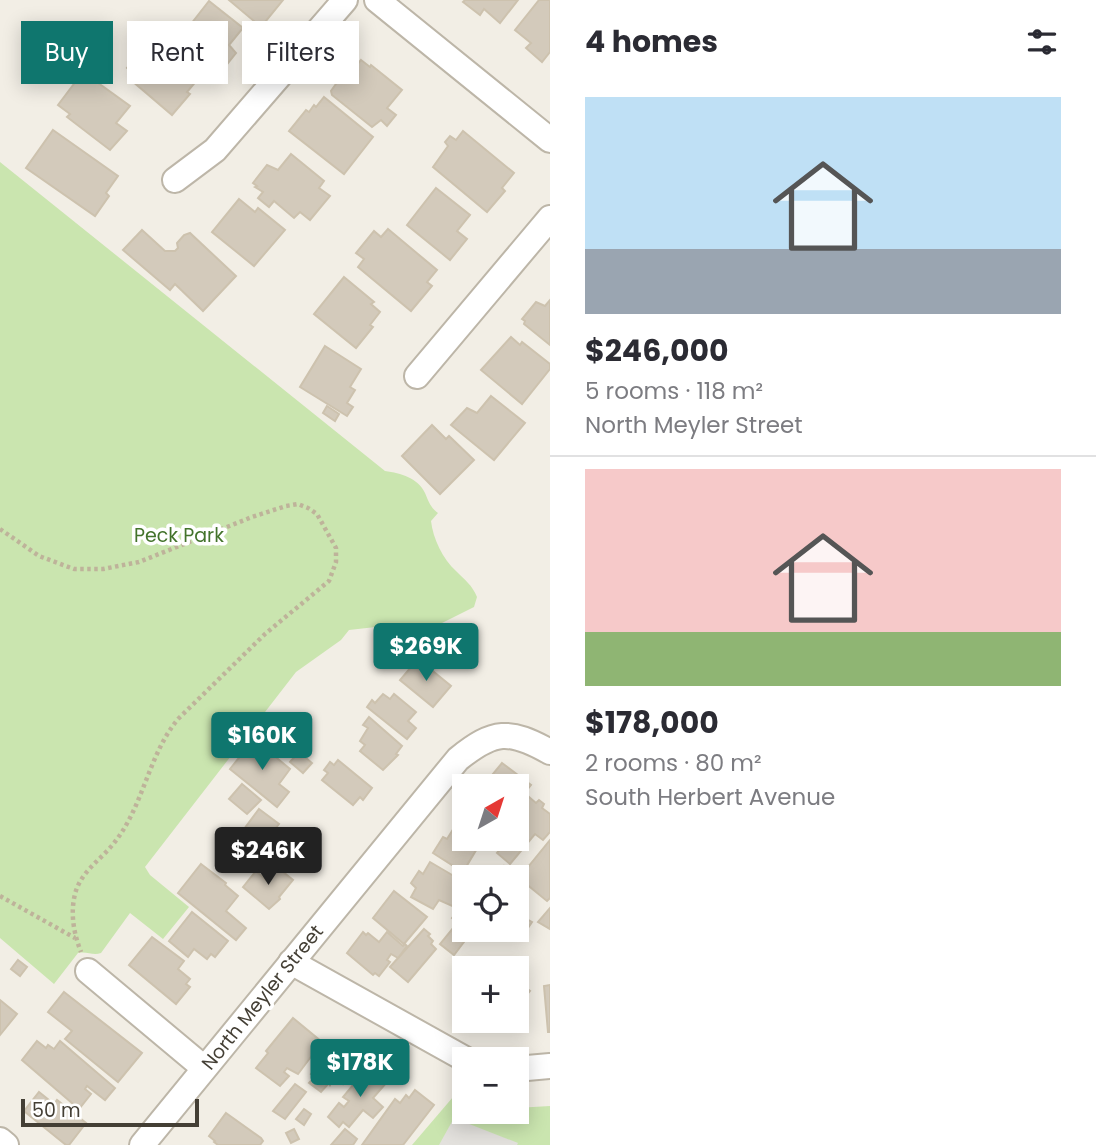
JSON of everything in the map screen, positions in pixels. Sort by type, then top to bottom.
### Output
[{"type":"street","points":[[176,180],[215,150],[345,0]]},
{"type":"street","points":[[377,0],[550,140]]},
{"type":"street","points":[[417,376],[550,218]]},
{"type":"street","name":"North Meyler Street","points":[[142,1145],[458,759],[479,743],[491,737],[502,736],[528,739],[550,752]]},
{"type":"street","points":[[290,961],[452,1052]]},
{"type":"street","points":[[89,971],[204,1068]]},
{"type":"street","points":[[529,1068],[550,1066]]},
{"type":"street","points":[[0,1140],[6,1145]]},
{"type":"path","points":[[0,529],[39,556],[74,569],[103,569],[139,562],[252,517],[298,504],[317,514],[335,548],[336,562],[329,581],[265,634],[166,733],[135,807],[117,839],[86,872],[75,891],[72,911],[76,938],[89,971]]},
{"type":"path","points":[[0,896],[76,938]]},
{"type":"green space","name":"Peck Park","points":[[0,162],[385,471],[403,475],[418,484],[438,513],[431,521],[439,548],[477,597],[474,607],[432,628],[422,623],[411,623],[349,630],[341,640],[296,672],[145,867],[150,875],[189,907],[163,939],[130,913],[101,953],[78,953],[54,984],[0,938]]},
{"type":"green space","points":[[452,1098],[452,1124],[529,1124],[529,1107],[550,1106],[550,1145],[412,1145]]},
{"type":"shaded area","points":[[452,1122],[452,1124],[469,1124],[518,1143],[517,1145],[439,1145]]},
{"type":"building","points":[[229,0],[283,0],[266,21],[254,21]]},
{"type":"building","points":[[518,0],[500,23],[484,9],[480,15],[463,2]]},
{"type":"building","points":[[539,0],[550,0],[550,52],[542,62],[526,48],[531,43],[515,30]]},
{"type":"building","points":[[209,1],[242,27],[229,45],[236,53],[228,63],[228,21],[193,21]]},
{"type":"building","points":[[361,60],[370,67],[371,65],[402,90],[387,108],[396,115],[387,126],[381,120],[372,127],[332,95],[331,91],[336,84],[359,84]]},
{"type":"building","points":[[74,84],[100,84],[130,106],[116,123],[127,131],[110,150],[67,117],[70,114],[58,105]]},
{"type":"building","points":[[136,84],[194,84],[187,92],[190,94],[172,115]]},
{"type":"building","points":[[324,97],[373,137],[344,174],[289,131],[306,110],[309,112],[314,105],[316,107]]},
{"type":"building","points":[[53,130],[118,176],[106,193],[109,196],[95,216],[26,168]]},
{"type":"building","points":[[463,131],[514,173],[502,188],[505,191],[487,212],[433,167],[448,146],[445,142],[450,136],[456,140]]},
{"type":"building","points":[[291,154],[324,181],[319,188],[330,196],[310,220],[300,212],[294,218],[274,201],[269,207],[258,198],[263,192],[253,183],[267,165],[278,170]]},
{"type":"building","points":[[436,188],[470,215],[457,231],[467,239],[450,260],[407,225]]},
{"type":"building","points":[[239,199],[255,212],[258,208],[285,230],[254,266],[212,232]]},
{"type":"building","points":[[388,229],[437,270],[427,282],[432,286],[411,311],[358,267],[364,259],[356,253],[374,231],[381,237]]},
{"type":"building","points":[[142,230],[165,251],[175,251],[178,248],[177,243],[190,233],[236,276],[203,311],[175,284],[170,290],[123,250]]},
{"type":"building","points":[[344,277],[374,302],[371,304],[380,312],[370,325],[373,327],[356,348],[314,314]]},
{"type":"building","points":[[550,300],[550,345],[524,324],[522,319],[536,302],[545,306]]},
{"type":"building","points":[[511,337],[520,345],[522,342],[550,364],[550,369],[522,404],[481,370]]},
{"type":"building","points":[[325,346],[361,369],[350,387],[355,390],[347,403],[353,407],[347,416],[300,387]]},
{"type":"building","points":[[491,396],[525,423],[494,460],[451,425],[467,408],[477,413]]},
{"type":"building","points":[[327,406],[339,414],[335,421],[323,413]]},
{"type":"building","points":[[432,425],[446,439],[449,436],[474,460],[440,494],[402,456]]},
{"type":"building","points":[[418,659],[451,686],[433,707],[400,680]]},
{"type":"building","points":[[383,694],[390,699],[394,694],[416,712],[408,721],[416,728],[407,739],[367,707],[372,700],[375,703]]},
{"type":"building","points":[[369,717],[402,746],[396,754],[398,755],[383,770],[360,751],[365,745],[360,741],[368,728],[363,725]]},
{"type":"building","points":[[254,739],[290,769],[279,784],[289,792],[277,807],[230,769]]},
{"type":"building","points":[[299,752],[312,763],[303,773],[290,762]]},
{"type":"building","points":[[338,760],[372,788],[363,800],[360,797],[353,805],[322,780],[328,773],[324,770],[330,762],[334,765]]},
{"type":"building","points":[[502,763],[516,774],[493,774]]},
{"type":"building","points":[[242,784],[261,800],[247,814],[229,799]]},
{"type":"building","points":[[529,797],[536,803],[539,800],[544,804],[542,808],[550,814],[550,832],[543,840],[535,834],[529,841]]},
{"type":"building","points":[[259,809],[279,824],[263,844],[244,829]]},
{"type":"building","points":[[452,831],[452,851],[476,851],[467,865],[452,865],[433,853],[443,837],[447,839]]},
{"type":"building","points":[[550,840],[550,898],[547,901],[529,886],[529,866]]},
{"type":"building","points":[[254,848],[271,862],[263,873],[245,859]]},
{"type":"building","points":[[499,851],[521,851],[510,864],[497,853]]},
{"type":"building","points":[[430,862],[452,875],[452,906],[439,900],[433,909],[411,897],[416,888],[411,883],[419,871],[423,874]]},
{"type":"building","points":[[201,864],[238,896],[226,911],[246,928],[236,940],[178,893]]},
{"type":"building","points":[[277,867],[293,880],[269,909],[243,887],[256,871],[266,880]]},
{"type":"building","points":[[394,891],[427,917],[404,944],[373,918]]},
{"type":"building","points":[[550,908],[550,929],[538,922]]},
{"type":"building","points":[[192,912],[228,941],[215,957],[211,954],[207,959],[194,949],[188,957],[169,941]]},
{"type":"building","points":[[424,929],[430,934],[428,936],[433,941],[431,944],[436,949],[408,982],[390,967]]},
{"type":"building","points":[[452,929],[452,942],[464,942],[454,955],[440,944]]},
{"type":"building","points":[[363,932],[379,942],[387,932],[403,946],[407,946],[398,958],[391,954],[387,960],[390,962],[379,976],[375,973],[373,975],[347,953]]},
{"type":"building","points":[[152,937],[184,961],[178,969],[190,979],[186,984],[190,987],[176,1004],[129,965]]},
{"type":"building","points":[[18,960],[27,967],[20,976],[11,969]]},
{"type":"building","points":[[550,985],[550,1032],[548,1032],[544,986]]},
{"type":"building","points":[[64,992],[142,1053],[118,1082],[65,1039],[72,1031],[48,1012]]},
{"type":"building","points":[[0,1000],[17,1014],[0,1035]]},
{"type":"building","points":[[293,1018],[322,1042],[298,1074],[287,1068],[284,1072],[289,1076],[280,1086],[256,1068]]},
{"type":"building","points":[[37,1041],[46,1048],[48,1045],[54,1049],[60,1041],[115,1088],[105,1100],[87,1086],[85,1089],[91,1094],[79,1109],[22,1060]]},
{"type":"building","points":[[333,1046],[352,1056],[349,1059],[358,1066],[343,1084],[334,1077],[330,1085],[329,1083],[321,1092],[309,1083],[315,1077],[311,1074]]},
{"type":"building","points":[[369,1066],[388,1081],[373,1098],[383,1107],[373,1118],[363,1110],[349,1127],[343,1122],[339,1127],[328,1117],[339,1103],[344,1107],[349,1101],[343,1097]]},
{"type":"building","points":[[295,1084],[306,1092],[285,1119],[273,1111]]},
{"type":"building","points":[[415,1090],[434,1105],[403,1145],[362,1145],[395,1099],[400,1103],[406,1095],[409,1098]]},
{"type":"building","points":[[39,1092],[54,1104],[57,1100],[86,1123],[69,1145],[24,1111]]},
{"type":"building","points":[[304,1109],[311,1114],[304,1125],[296,1119]]},
{"type":"building","points":[[226,1113],[261,1138],[263,1141],[260,1145],[218,1145],[214,1142],[209,1136]]},
{"type":"building","points":[[294,1129],[299,1139],[291,1143],[286,1133]]},
{"type":"building","points":[[345,1129],[357,1139],[353,1145],[331,1145]]}]
